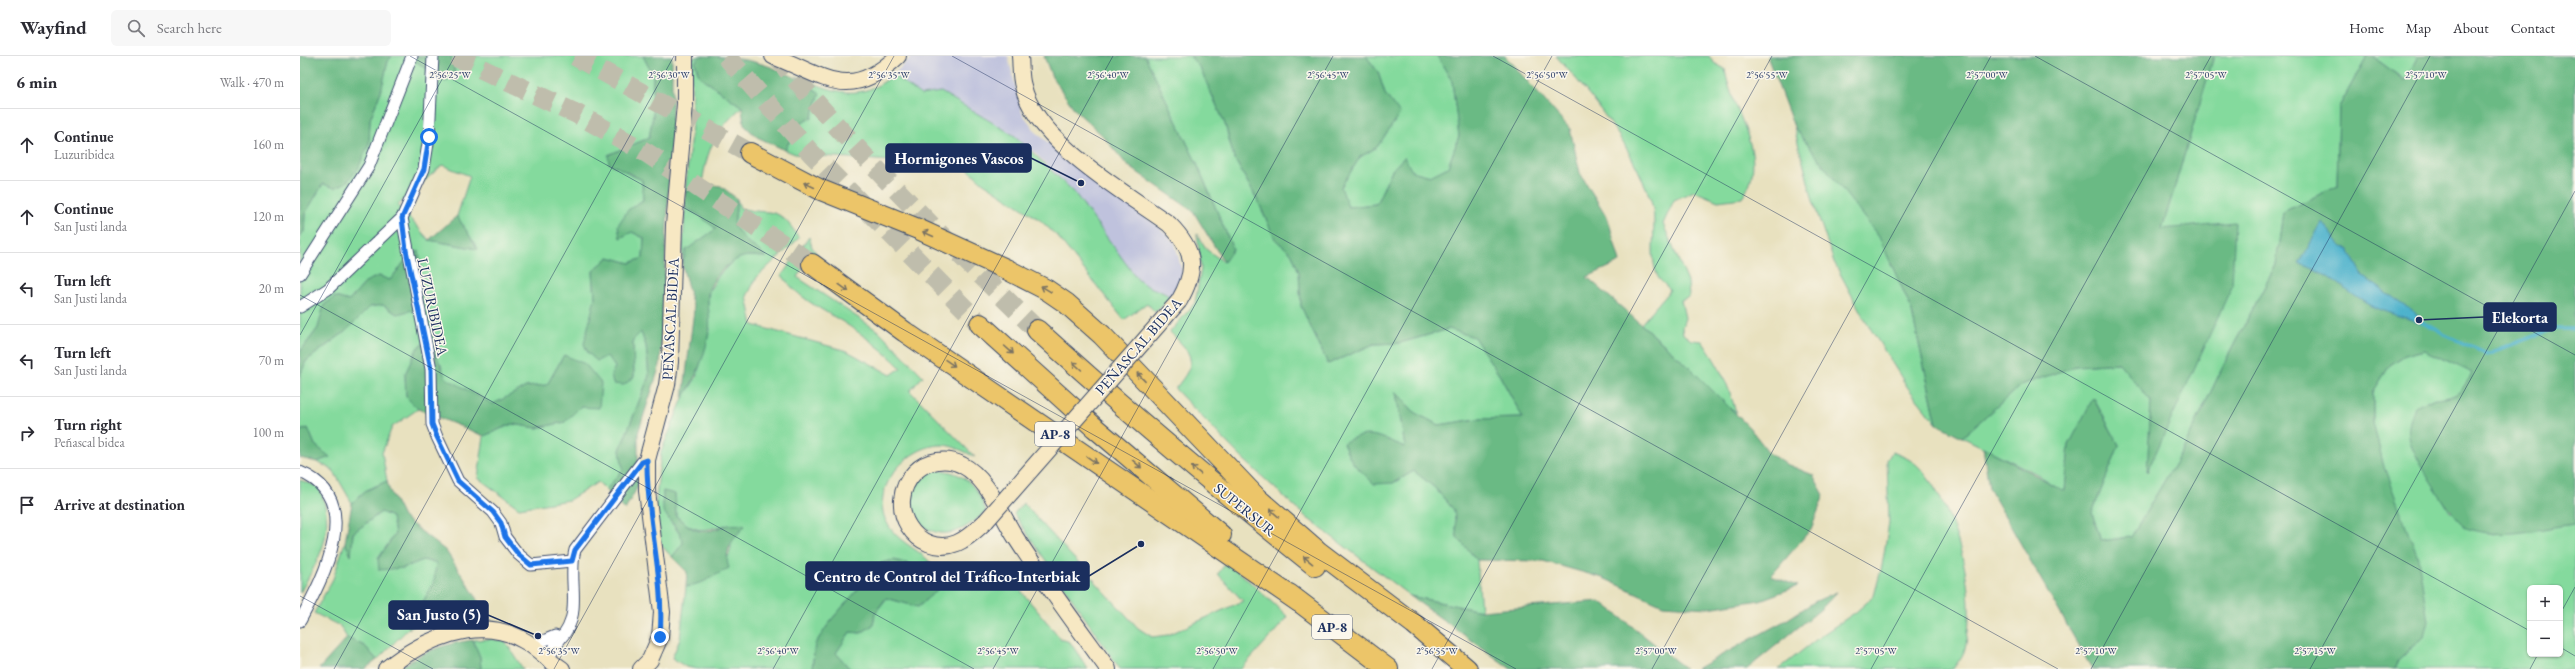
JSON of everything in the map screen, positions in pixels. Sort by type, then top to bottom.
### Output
[{"type":"highway","points":[[750,153],[809,185],[925,232],[1047,290],[1097,331],[1257,498],[1319,552],[1411,628],[1467,669]]},
{"type":"highway","name":"AP-8","points":[[812,264],[905,332],[1298,602],[1388,669]]},
{"type":"highway","name":"AP-8","points":[[980,324],[1095,428],[1298,602]]},
{"type":"highway","name":"SUPERSUR","points":[[1037,330],[1119,405],[1210,482],[1324,572],[1411,628]]},
{"type":"street","points":[[300,274],[369,166],[412,56]]},
{"type":"street","points":[[300,307],[328,289],[402,218],[424,169],[429,137],[433,56]]},
{"type":"street","name":"PEÑASCAL BIDEA","points":[[641,669],[650,660],[660,637],[662,612],[647,491],[647,460],[667,386],[670,362],[674,225],[685,104],[685,56]]},
{"type":"street","points":[[773,56],[828,80],[844,82],[860,80],[877,74],[898,56]]},
{"type":"street","name":"PEÑASCAL BIDEA","points":[[1020,56],[1023,88],[1039,119],[1050,133],[1088,167],[1169,224],[1180,235],[1192,259],[1188,285],[1179,301],[986,521],[970,535],[956,543],[943,545],[930,542],[916,535],[906,523],[901,498],[905,485],[916,471],[936,461],[948,461],[963,465],[983,484],[1020,544],[1108,669]]},
{"type":"street","name":"LUZURIBIDEA","points":[[402,218],[406,250],[431,369],[432,424],[448,463],[458,481],[493,512],[501,523],[505,537],[518,554],[531,565],[572,561]]},
{"type":"street","points":[[549,664],[560,639],[568,631],[573,614],[572,561],[575,550],[642,462],[647,460]]},
{"type":"street","points":[[300,472],[314,478],[328,493],[334,510],[334,544],[327,567],[300,621]]},
{"type":"street","points":[[386,669],[408,652],[446,634],[463,631],[484,630],[503,633],[522,639],[549,664],[562,669]]},
{"type":"street","points":[[531,646],[555,636],[560,639]]},
{"type":"shaded area","points":[[912,56],[1008,56],[1022,113],[1037,133],[1075,166],[1159,227],[1175,243],[1182,272],[1181,280],[1172,298],[1163,292],[1146,287],[1138,280],[1074,192],[1034,152],[941,92],[921,95],[893,75]]},
{"type":"green space","points":[[300,56],[392,56],[388,61],[381,91],[370,119],[369,144],[358,169],[347,182],[335,188],[323,184],[305,214],[304,232],[300,236]]},
{"type":"green space","points":[[392,56],[408,56],[423,65],[455,73],[451,56],[643,56],[653,75],[653,116],[649,138],[608,155],[628,174],[642,180],[643,200],[628,210],[632,232],[644,238],[643,258],[630,263],[609,257],[593,271],[595,298],[591,319],[607,356],[615,367],[634,377],[633,340],[641,332],[646,346],[649,376],[620,450],[623,469],[606,490],[598,482],[569,500],[519,508],[478,478],[484,436],[512,424],[537,428],[565,422],[580,407],[564,355],[547,385],[526,387],[493,405],[445,378],[441,364],[418,347],[405,374],[406,397],[418,409],[392,427],[382,453],[387,481],[365,491],[352,503],[333,470],[317,462],[329,457],[315,445],[308,428],[300,431],[300,376],[306,361],[346,331],[370,307],[383,305],[397,314],[411,281],[405,261],[390,280],[379,276],[367,281],[349,301],[335,297],[324,305],[318,328],[300,352],[300,236],[304,232],[305,214],[323,183],[369,144],[370,119],[381,91],[388,61]],"holes":[[[442,165],[470,176],[457,216],[478,249],[429,240],[398,205]]]},
{"type":"green space","points":[[408,56],[451,56],[455,73],[446,82]]},
{"type":"green space","points":[[643,56],[672,56],[672,125],[660,365],[638,433],[638,486],[625,510],[606,490],[623,469],[620,450],[649,376],[646,346],[641,332],[633,340],[634,377],[624,385],[613,384],[611,375],[615,367],[607,356],[597,361],[588,353],[584,344],[595,298],[593,271],[609,257],[630,263],[643,258],[644,238],[632,232],[620,238],[618,225],[628,210],[643,200],[642,180],[609,163],[608,155],[649,138],[653,116],[653,75]]},
{"type":"green space","points":[[700,56],[695,62],[699,76],[742,107],[725,124],[714,141],[707,161],[702,184],[685,193],[692,124],[691,58]]},
{"type":"green space","points":[[700,56],[733,58],[763,64],[777,69],[806,84],[820,93],[812,117],[797,126],[785,150],[757,137],[744,125],[742,107],[699,76],[695,62]]},
{"type":"green space","points":[[1044,56],[1145,56],[1197,164],[1233,249],[1224,262],[1193,211],[1127,165],[1102,135],[1075,110],[1052,77]]},
{"type":"green space","points":[[1145,56],[1190,56],[1200,68],[1225,124],[1234,158],[1258,201],[1275,239],[1292,254],[1299,272],[1301,306],[1328,364],[1374,344],[1400,343],[1449,329],[1474,337],[1500,376],[1523,418],[1477,419],[1439,425],[1415,413],[1396,392],[1405,447],[1393,483],[1414,471],[1435,488],[1454,510],[1457,537],[1477,560],[1481,611],[1410,596],[1306,517],[1240,456],[1175,389],[1187,372],[1190,365],[1190,359],[1184,347],[1170,332],[1195,303],[1201,269],[1197,234],[1207,250],[1224,262],[1233,249],[1197,164]]},
{"type":"green space","points":[[1190,56],[1366,56],[1378,72],[1385,94],[1400,114],[1377,147],[1360,157],[1341,187],[1348,207],[1376,204],[1392,170],[1404,157],[1412,171],[1430,176],[1448,167],[1459,136],[1452,81],[1437,56],[1505,56],[1570,129],[1580,173],[1608,219],[1620,262],[1587,277],[1685,363],[1749,427],[1770,454],[1786,464],[1813,475],[1824,495],[1811,529],[1771,576],[1798,586],[1760,600],[1708,608],[1663,605],[1603,578],[1543,561],[1477,560],[1457,537],[1454,510],[1435,488],[1414,471],[1393,483],[1374,484],[1352,462],[1343,443],[1352,438],[1367,435],[1381,437],[1405,447],[1396,392],[1415,413],[1439,425],[1477,419],[1523,418],[1500,376],[1474,337],[1449,329],[1400,343],[1374,344],[1328,364],[1301,306],[1299,272],[1292,254],[1275,239],[1258,201],[1234,158],[1225,124],[1200,68]]},
{"type":"green space","points":[[1366,56],[1437,56],[1452,81],[1459,136],[1448,167],[1431,176],[1411,171],[1404,158],[1392,170],[1376,204],[1347,207],[1341,187],[1360,157],[1377,147],[1399,114],[1385,94],[1378,72]]},
{"type":"green space","points":[[1556,56],[1709,56],[1714,63],[1725,69],[1734,102],[1747,134],[1751,150],[1753,166],[1750,182],[1742,198],[1718,201],[1694,191],[1674,200],[1663,224],[1688,282],[1689,297],[1681,300],[1685,318],[1682,327],[1683,334],[1691,340],[1702,341],[1708,350],[1727,385],[1736,414],[1685,363],[1641,324],[1670,290],[1659,279],[1655,268],[1653,258],[1654,220],[1651,201],[1643,181],[1623,142],[1598,106]]},
{"type":"green space","points":[[1767,56],[2214,56],[2162,229],[2235,222],[2232,286],[2147,472],[2151,401],[2119,363],[2076,366],[2021,385],[1962,437],[1937,424],[1911,308],[1879,237],[1794,127]]},
{"type":"green space","points":[[2214,56],[2367,56],[2339,107],[2337,186],[2283,212],[2276,265],[2228,356],[2183,450],[2131,537],[2101,541],[2092,513],[2119,445],[2094,399],[2069,445],[2065,492],[2035,473],[1962,437],[2021,385],[2076,366],[2120,363],[2151,401],[2148,471],[2162,229]]},
{"type":"green space","points":[[2367,56],[2372,56],[2405,81],[2418,56],[2575,56],[2575,524],[2522,532],[2495,533],[2469,529],[2463,524],[2445,503],[2419,461],[2410,441],[2409,427],[2415,406],[2425,402],[2455,395],[2461,391],[2471,372],[2424,350],[2405,355],[2390,365],[2373,392],[2373,422],[2384,467],[2418,558],[2428,621],[2424,637],[2400,659],[2395,669],[2092,669],[1989,488],[1983,447],[2065,491],[2069,445],[2093,398],[2119,445],[2092,513],[2101,541],[2131,537],[2183,450],[2228,356],[2276,265],[2283,212],[2337,186],[2339,107]]},
{"type":"green space","points":[[2372,56],[2418,56],[2406,81]]},
{"type":"green space","points":[[893,75],[921,95],[941,92],[1015,136],[1074,192],[1138,280],[1172,298],[1155,312],[1147,303],[1124,320],[1058,237],[1040,220],[982,182],[963,164],[923,152],[917,163],[795,154],[785,150],[797,126],[812,117],[820,93],[796,76],[834,90],[857,92],[869,90],[881,84]]},
{"type":"green space","points":[[1794,127],[1879,236],[1911,308],[1937,424],[1908,388],[1865,320],[1834,262],[1813,201]]},
{"type":"green space","points":[[702,184],[721,186],[737,199],[734,226],[746,241],[767,257],[749,256],[738,259],[721,271],[712,282],[708,294],[709,326],[706,347],[692,383],[683,398],[694,310],[682,265],[686,250],[716,229],[699,215],[685,208],[685,193]]},
{"type":"green space","points":[[737,199],[740,208],[779,215],[785,219],[799,238],[757,277],[747,296],[753,325],[847,351],[891,375],[901,368],[888,355],[866,338],[802,296],[782,275],[809,237],[812,247],[823,264],[811,256],[797,277],[881,333],[923,376],[910,391],[975,457],[952,447],[943,445],[930,447],[918,452],[906,460],[896,470],[888,482],[883,495],[882,508],[886,521],[900,539],[930,562],[916,566],[894,560],[881,563],[832,619],[815,644],[812,669],[698,669],[686,667],[672,658],[680,639],[686,587],[702,581],[718,570],[724,564],[731,548],[731,539],[726,525],[705,530],[700,530],[689,526],[676,516],[675,495],[663,491],[664,509],[666,515],[684,543],[672,557],[661,545],[655,509],[661,452],[683,398],[696,378],[710,330],[707,311],[709,291],[719,275],[733,261],[744,256],[766,257],[746,241],[734,226]]},
{"type":"green space","points":[[685,208],[699,215],[716,229],[687,250],[682,265]]},
{"type":"green space","points":[[457,216],[478,249],[429,240]]},
{"type":"green space","points":[[419,251],[421,268],[411,281],[422,292],[421,308],[397,314],[383,305],[370,307],[346,331],[306,361],[300,376],[300,352],[318,328],[324,305],[335,297],[349,301],[367,281],[379,276],[390,280],[405,261]]},
{"type":"green space","points":[[430,340],[446,378],[493,404],[526,387],[547,385],[564,355],[585,364],[601,383],[599,408],[580,407],[565,422],[537,428],[512,424],[484,436],[418,409],[406,397],[405,374],[418,347]]},
{"type":"green space","points":[[2424,350],[2471,372],[2467,381],[2459,392],[2442,399],[2425,401],[2410,442],[2450,512],[2494,534],[2575,524],[2575,669],[2395,669],[2400,659],[2424,637],[2373,422],[2373,392],[2390,365],[2405,355]]},
{"type":"green space","points":[[308,428],[315,445],[330,457],[317,462],[300,458],[300,431]]},
{"type":"green space","points":[[1892,452],[1906,458],[1919,467],[1932,484],[1944,505],[1954,528],[1966,578],[1969,603],[1969,627],[1965,648],[1960,659],[1953,669],[1779,669],[1822,635],[1856,612],[1874,596],[1882,566],[1889,523],[1887,460]]},
{"type":"green space","points":[[938,470],[956,474],[969,482],[978,494],[986,511],[970,524],[953,532],[936,532],[917,523],[910,505],[909,497],[914,483],[919,477]]},
{"type":"green space","points":[[300,480],[319,487],[327,517],[324,542],[320,554],[300,593]]},
{"type":"green space","points":[[387,481],[389,489],[403,517],[446,551],[486,612],[430,618],[408,629],[434,582],[436,563],[423,560],[403,568],[379,570],[378,559],[395,534],[392,517],[381,512],[353,533],[351,556],[345,542],[352,503],[365,491]]},
{"type":"green space","points":[[663,491],[675,494],[676,516],[694,529],[707,531],[727,525],[745,526],[733,540],[728,550],[727,562],[729,568],[703,582],[686,587],[687,572],[672,557],[683,543],[680,533],[663,511]]},
{"type":"green space","points":[[1023,503],[1138,628],[1152,637],[1168,635],[1243,601],[1218,574],[1227,561],[1288,617],[1241,669],[1120,669],[1014,514]]},
{"type":"green space","points":[[381,512],[392,517],[395,534],[378,559],[403,568],[423,560],[437,563],[434,582],[408,629],[377,660],[365,646],[347,638],[340,626],[314,613],[333,579],[345,542],[351,555],[353,533]]},
{"type":"green space","points":[[894,560],[916,566],[930,562],[950,578],[918,607],[886,598],[875,613],[873,625],[861,633],[850,632],[836,653],[850,669],[812,669],[815,644],[832,619],[881,563]]},
{"type":"green space","points":[[950,578],[1010,578],[1061,639],[1070,642],[1088,669],[850,669],[836,653],[850,632],[861,633],[873,625],[875,613],[887,598],[918,607]]},
{"type":"green space","points":[[1837,592],[1821,609],[1747,669],[1696,669],[1788,619],[1814,602]]},
{"type":"green space","points":[[1410,596],[1481,611],[1600,601],[1686,669],[1511,669]]},
{"type":"green space","points":[[347,638],[365,646],[377,660],[365,669],[319,669]]},
{"type":"green space","points":[[490,639],[505,641],[523,669],[481,669],[480,657],[473,640]]},
{"type":"green space","points":[[473,640],[480,657],[481,669],[399,669],[416,657],[434,649]]},
{"type":"water","points":[[2322,222],[2339,243],[2349,250],[2364,277],[2421,317],[2418,322],[2371,306],[2321,272],[2299,264]]},
{"type":"waterway","points":[[2415,318],[2443,334],[2487,354],[2553,329],[2575,329]]},
{"type":"tunnel","points":[[454,56],[577,114],[647,153],[812,264]]},
{"type":"tunnel","points":[[575,56],[750,153]]},
{"type":"tunnel","points":[[726,56],[811,153],[980,324]]},
{"type":"tunnel","points":[[776,56],[870,163],[1037,330]]},
{"type":"place","name":"Hormigones Vascos","points":[[1081,183]]},
{"type":"place","name":"Elekorta","points":[[2419,320]]},
{"type":"place","name":"Centro de Control del Tráfico-Interbiak","points":[[1141,544]]},
{"type":"place","name":"San Justo (5)","points":[[538,636]]},
{"type":"route","points":[[429,137],[424,169],[402,218],[406,250],[431,369],[432,424],[448,463],[458,481],[493,512],[501,523],[505,537],[518,554],[531,565],[538,565],[572,561],[575,550],[642,462],[647,460],[647,491],[662,612],[660,637]]}]
